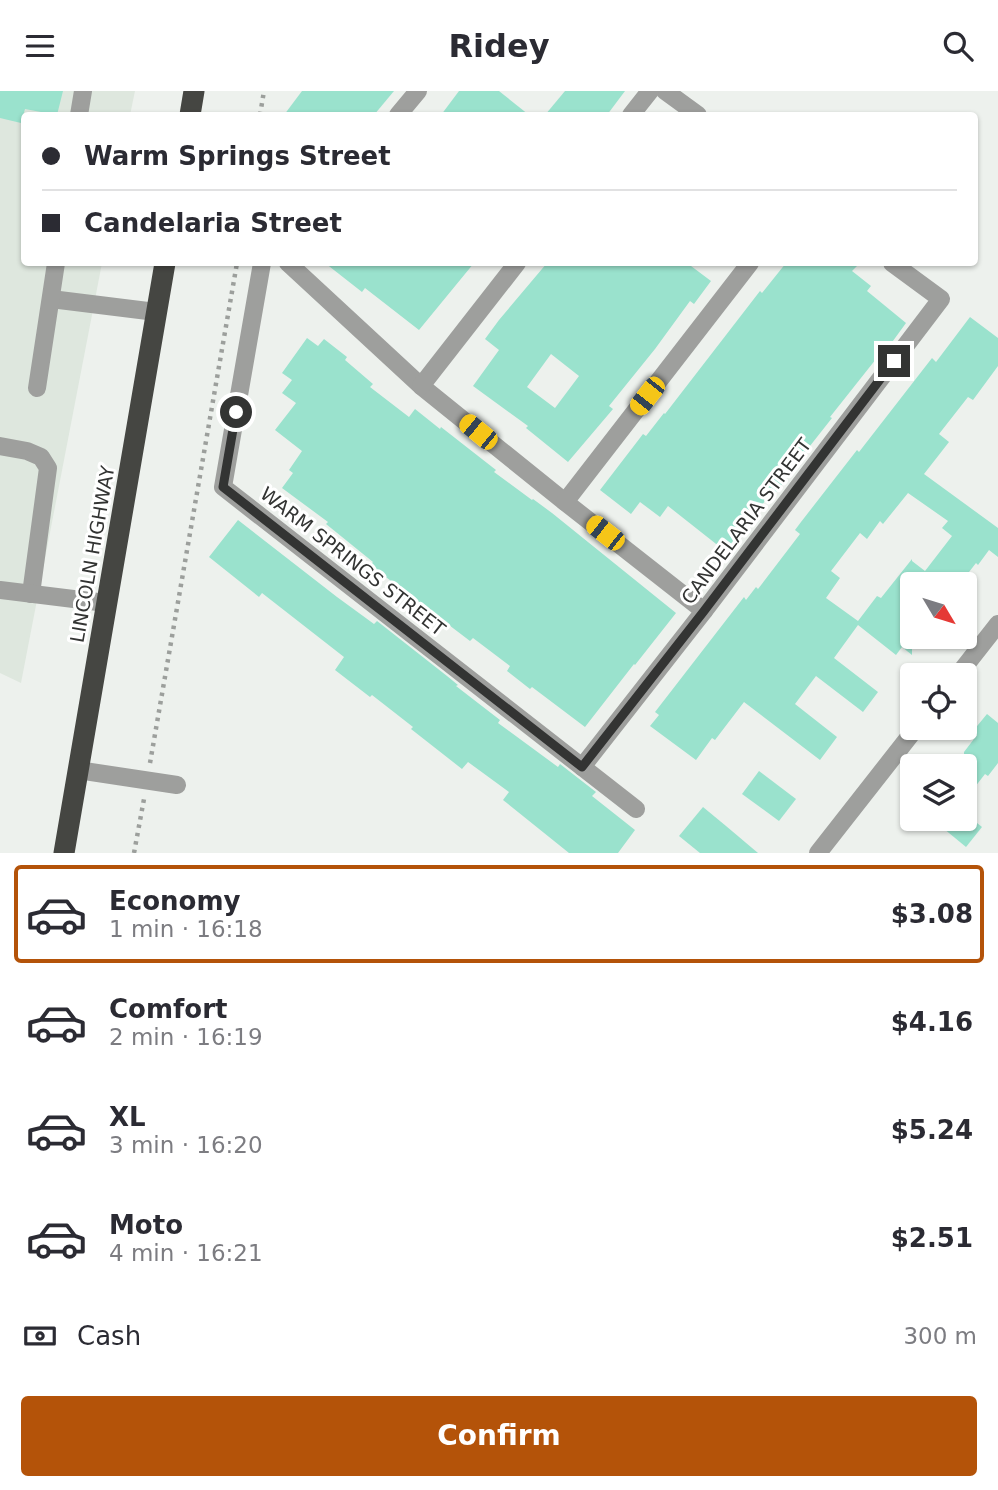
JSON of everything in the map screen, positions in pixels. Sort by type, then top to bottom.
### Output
[{"type":"highway","points":[[190,112],[194,91]]},
{"type":"highway","name":"LINCOLN HIGHWAY","points":[[64,853],[164,266]]},
{"type":"street","points":[[80,112],[83,91]]},
{"type":"street","points":[[400,112],[418,91]]},
{"type":"street","points":[[633,112],[650,91]]},
{"type":"street","points":[[665,91],[694,112]]},
{"type":"street","points":[[37,388],[56,266]]},
{"type":"street","name":"WARM SPRINGS STREET","points":[[261,266],[223,487],[636,809]]},
{"type":"street","points":[[291,266],[421,386],[704,611]]},
{"type":"street","points":[[421,386],[515,266]]},
{"type":"street","points":[[565,502],[748,266]]},
{"type":"street","name":"CANDELARIA STREET","points":[[582,767],[941,299],[896,266]]},
{"type":"street","points":[[51,299],[156,312]]},
{"type":"street","points":[[0,446],[27,451],[41,457],[48,468],[31,594]]},
{"type":"street","points":[[0,590],[106,603]]},
{"type":"street","points":[[972,663],[991,646],[998,624]]},
{"type":"street","points":[[817,853],[906,740]]},
{"type":"street","points":[[78,771],[177,785]]},
{"type":"path","points":[[260,112],[264,91]]},
{"type":"path","points":[[134,853],[236,266]]},
{"type":"shaded area","points":[[0,91],[135,91],[131,112],[21,112],[21,266],[101,266],[21,683],[0,673]]},
{"type":"building","points":[[0,91],[63,91],[58,112],[25,109],[21,112],[21,123],[0,118]]},
{"type":"building","points":[[302,91],[394,91],[376,112],[286,112]]},
{"type":"building","points":[[459,91],[499,91],[525,112],[443,112]]},
{"type":"building","points":[[565,91],[625,91],[609,112],[548,112]]},
{"type":"building","points":[[329,266],[472,266],[419,330],[365,288],[362,292]]},
{"type":"building","points":[[544,266],[691,266],[711,281],[694,304],[690,301],[609,406],[613,409],[568,462],[526,428],[528,426],[473,386],[499,350],[485,339]],"holes":[[[551,354],[579,376],[555,408],[527,387]]]},
{"type":"building","points":[[784,266],[857,266],[852,271],[871,286],[867,291],[906,323],[830,417],[832,418],[791,470],[793,471],[725,551],[668,506],[660,517],[640,502],[631,514],[600,490],[643,434],[646,436],[665,414],[760,291],[762,293]]},
{"type":"building","points":[[970,317],[998,338],[998,366],[973,400],[968,397],[939,434],[949,442],[924,474],[998,528],[998,557],[989,550],[969,572],[902,572],[912,559],[925,571],[952,536],[942,528],[948,521],[908,493],[883,524],[880,521],[867,539],[860,533],[831,571],[840,578],[826,598],[858,621],[877,596],[881,598],[900,574],[900,649],[896,655],[858,625],[834,658],[878,692],[863,712],[816,676],[795,704],[837,737],[820,760],[744,702],[696,760],[650,726],[659,715],[655,712],[744,597],[746,600],[756,587],[758,589],[800,534],[795,530],[932,358],[936,362]]},
{"type":"building","points":[[307,338],[318,346],[324,339],[347,357],[345,360],[373,384],[370,387],[409,417],[415,409],[440,429],[441,427],[496,470],[494,472],[552,513],[676,613],[585,727],[507,671],[510,666],[473,638],[470,641],[370,565],[373,562],[326,524],[328,522],[282,488],[293,473],[289,470],[302,451],[275,430],[296,403],[282,393],[292,380],[282,373]]},
{"type":"building","points":[[238,520],[374,624],[377,621],[500,720],[498,723],[558,767],[560,764],[596,792],[592,796],[635,830],[618,853],[569,853],[503,800],[509,792],[468,762],[462,769],[372,695],[370,697],[335,670],[344,657],[262,593],[259,597],[209,557]]},
{"type":"building","points":[[987,714],[998,723],[998,763],[977,784],[977,754],[964,752],[973,740],[977,740],[977,726]]},
{"type":"building","points":[[759,771],[796,799],[779,821],[742,794]]},
{"type":"building","points":[[703,807],[758,853],[700,853],[679,836]]},
{"type":"building","points":[[977,823],[982,827],[966,847],[947,831],[977,831]]},
{"type":"route","points":[[236,412],[223,487],[582,767],[894,361]]}]
